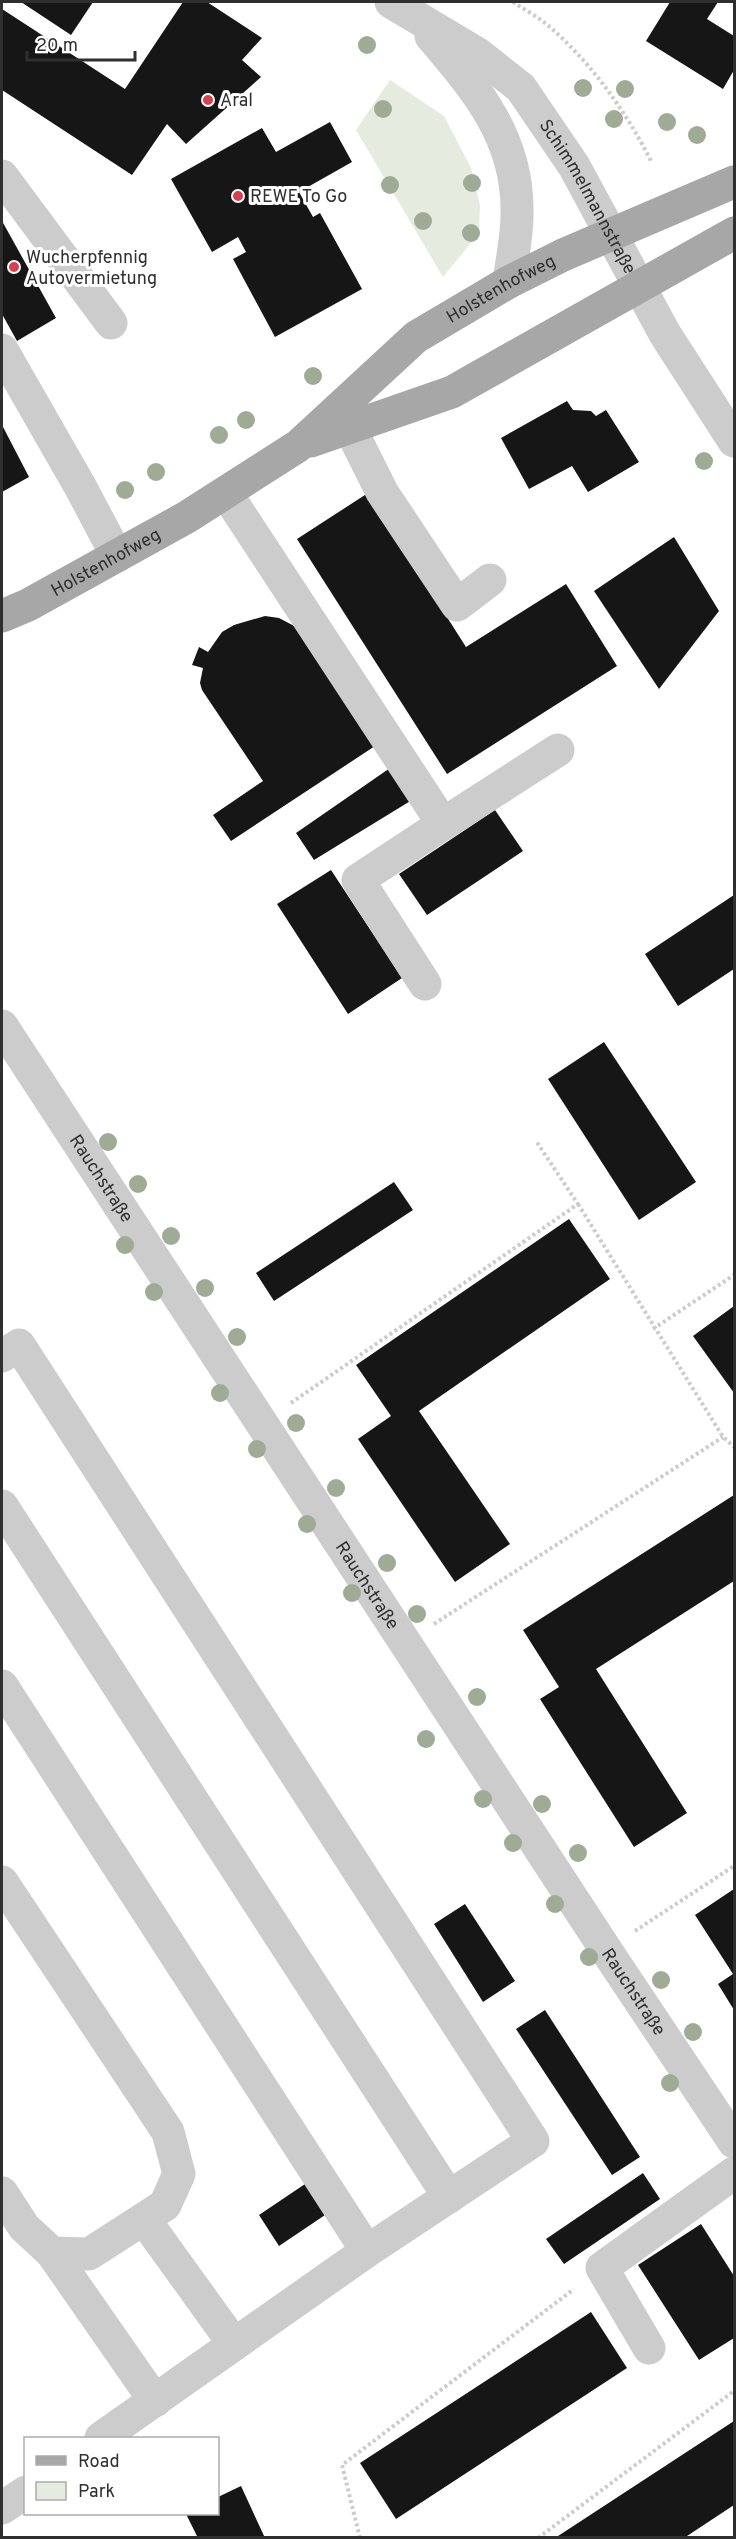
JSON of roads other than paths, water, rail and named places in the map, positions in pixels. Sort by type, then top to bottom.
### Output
[{"type":"main road","name":"Holstenhofweg","points":[[2,616],[28,605],[117,556],[226,493],[298,446],[416,336],[509,282],[563,255],[735,183]]},
{"type":"main road","name":"Holstenhofweg","points":[[298,446],[452,392],[735,233]]},
{"type":"street","name":"Schimmelmannstraße","points":[[403,9],[478,54],[521,88],[574,166],[665,334],[735,441]]},
{"type":"street","points":[[403,9],[477,90],[504,139],[515,179],[518,208],[509,282]]},
{"type":"street","points":[[2,176],[111,323]]},
{"type":"street","points":[[2,350],[117,556]]},
{"type":"street","points":[[350,428],[382,492],[457,605],[490,580]]},
{"type":"street","points":[[226,493],[443,824]]},
{"type":"street","points":[[424,984],[358,880],[558,750]]},
{"type":"street","name":"Rauchstraße","points":[[2,1026],[606,1950],[735,2142]]},
{"type":"street","points":[[2,1356],[19,1346],[533,2141],[367,2251],[104,2437]]},
{"type":"street","points":[[2,1506],[449,2197]]},
{"type":"street","points":[[2,1686],[367,2251]]},
{"type":"street","points":[[2,1882],[168,2132],[179,2174],[165,2205],[89,2254],[52,2253]]},
{"type":"street","points":[[650,2348],[602,2268],[735,2173]]},
{"type":"street","points":[[2,2193],[24,2227],[52,2253],[155,2401]]},
{"type":"street","points":[[144,2219],[234,2344]]},
{"type":"street","points":[[2,2508],[24,2493]]},
{"type":"place","name":"Aral","points":[[208,100]]},
{"type":"place","name":"REWE To Go","points":[[238,196]]},
{"type":"place","name":"Wucherpfennig Autovermietung","points":[[14,267]]}]
